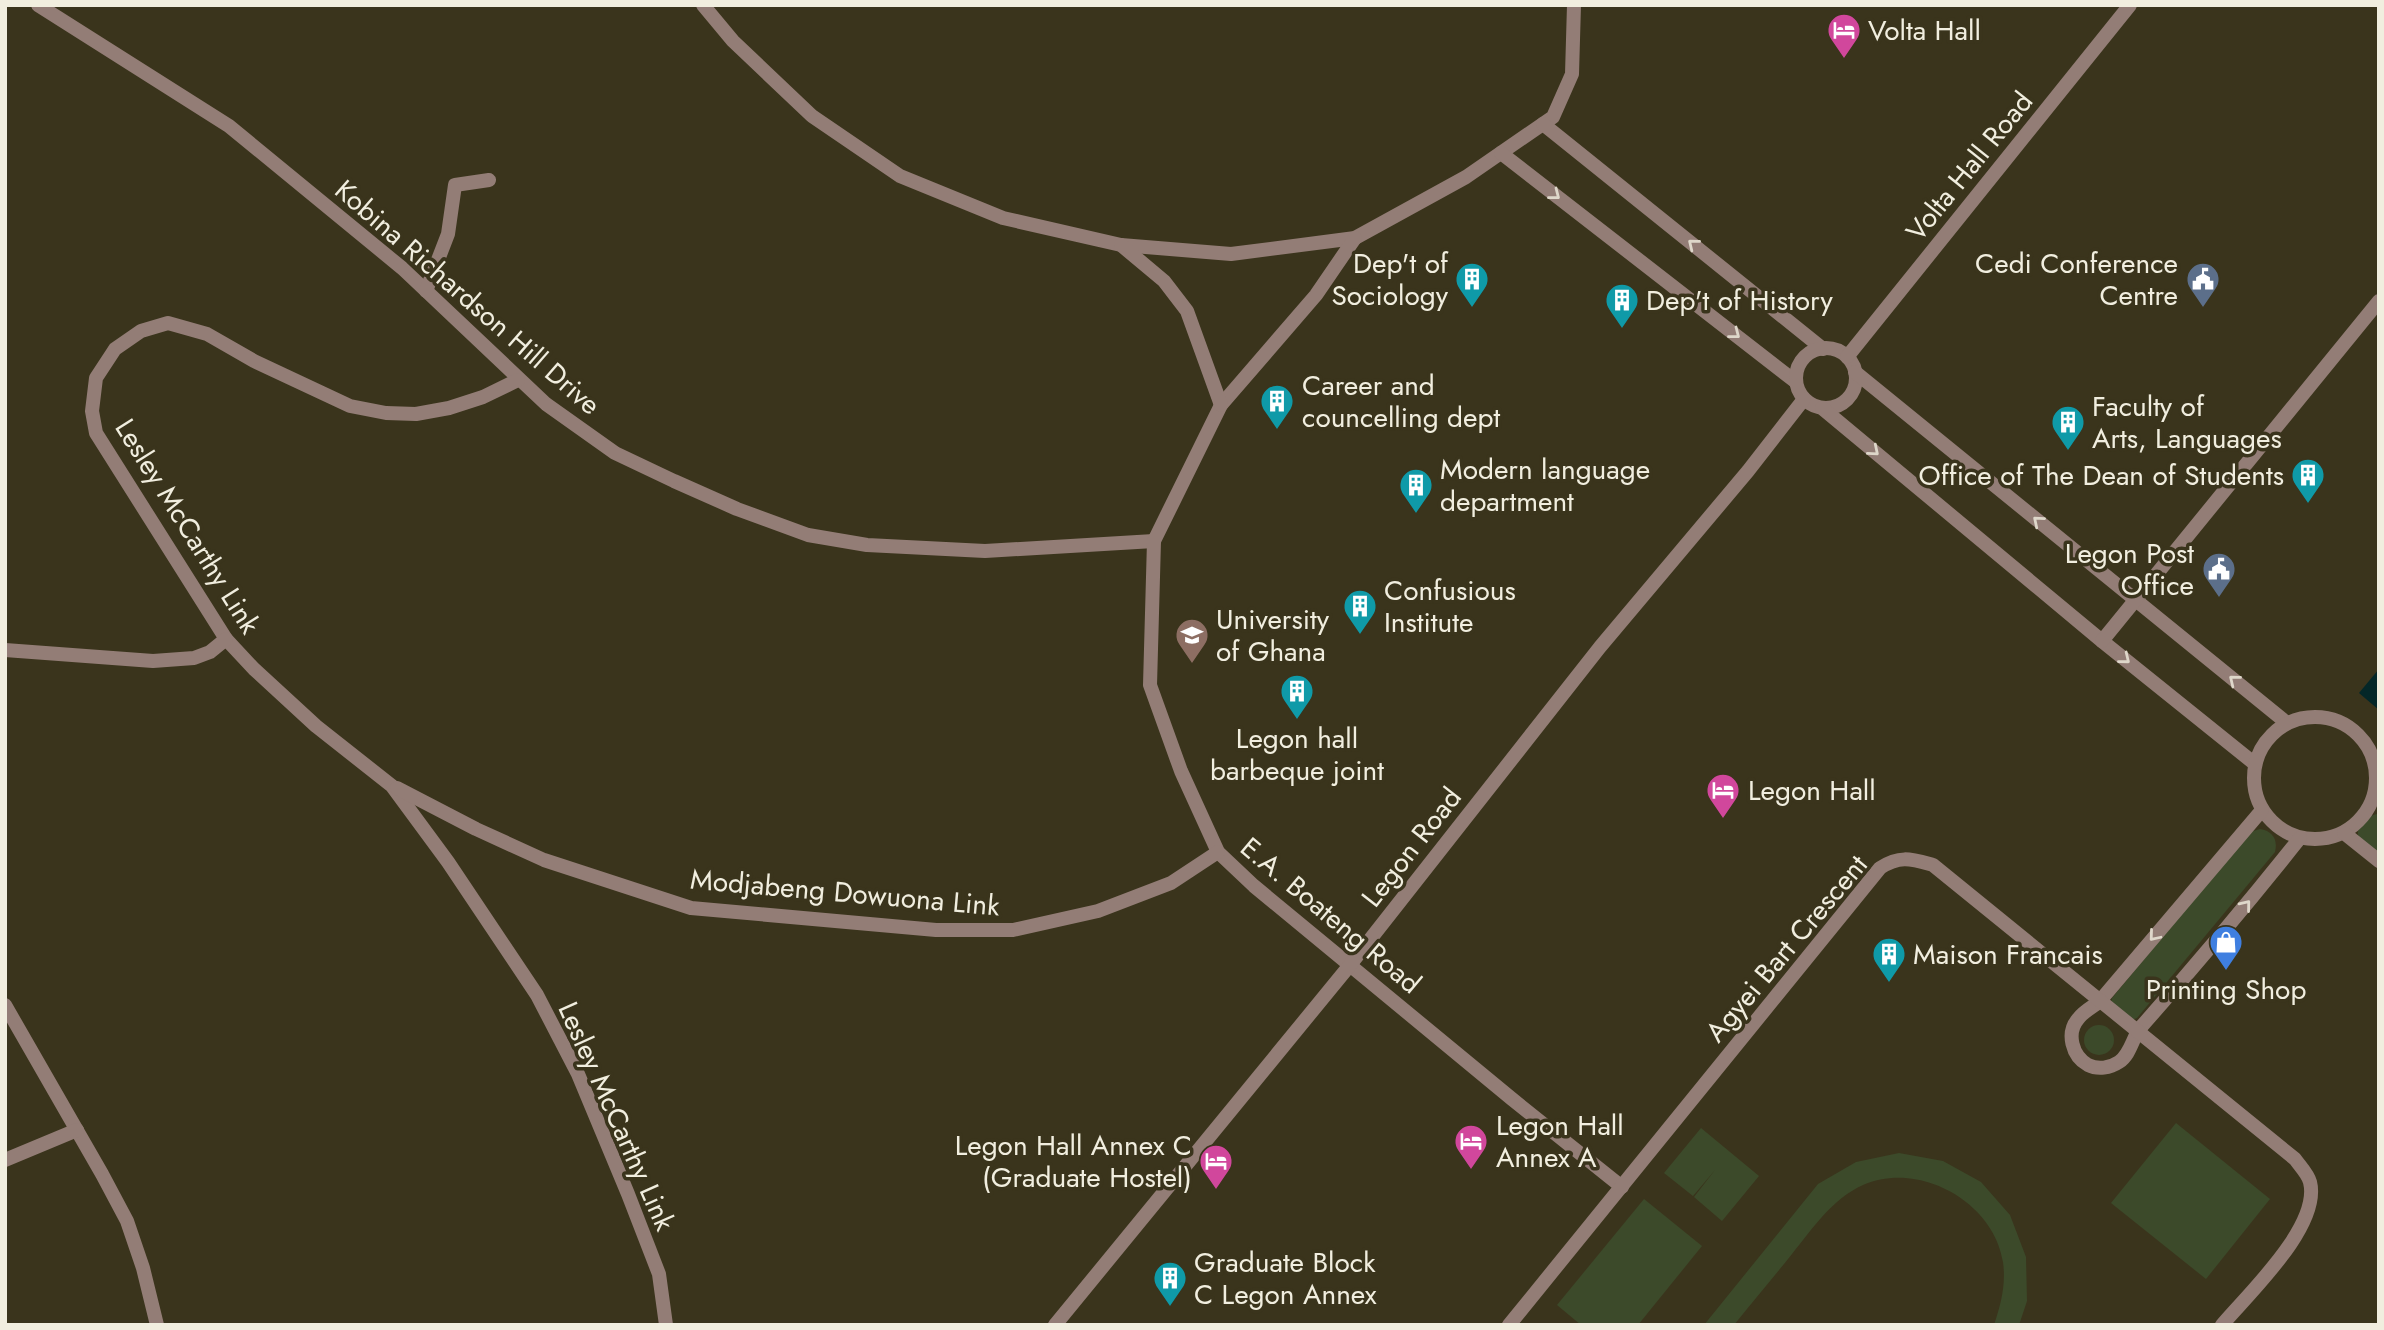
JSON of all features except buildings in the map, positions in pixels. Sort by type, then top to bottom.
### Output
[{"type":"street","name":"Kobina Richardson Hill Drive","points":[[38,5],[229,127],[402,268],[546,404],[615,453],[737,509],[807,535],[867,545],[985,551],[1154,541]]},
{"type":"street","points":[[704,5],[733,41],[812,116],[900,176],[1003,218],[1121,245],[1231,254],[1355,238],[1466,177],[1553,117],[1572,74],[1574,5]]},
{"type":"street","name":"Volta Hall Road","points":[[1847,357],[2130,5]]},
{"type":"street","points":[[1543,124],[1823,349],[1839,352],[1847,357],[1855,372],[2287,723]]},
{"type":"street","points":[[1501,153],[1796,382],[1804,399],[1822,408],[2102,641],[2255,764]]},
{"type":"street","points":[[426,291],[448,234],[455,185],[489,180]]},
{"type":"street","name":"E.A. Boateng Road","points":[[1355,238],[1316,295],[1221,405],[1154,541],[1150,685],[1181,771],[1218,852],[1254,886],[1622,1187]]},
{"type":"street","points":[[1121,245],[1164,281],[1187,311],[1221,405]]},
{"type":"street","points":[[2102,641],[2379,301]]},
{"type":"street","name":"Lesley McCarthy Link","points":[[518,380],[483,397],[449,408],[416,414],[386,413],[350,406],[254,361],[207,334],[168,323],[141,331],[115,349],[96,378],[92,411],[96,433],[226,639],[254,669],[316,726],[392,786],[448,862],[537,995],[578,1074],[659,1273],[666,1325]]},
{"type":"street","points":[[1796,382],[1800,363],[1806,356],[1823,349]]},
{"type":"street","points":[[1822,408],[1836,406],[1848,398],[1855,386],[1855,372]]},
{"type":"street","name":"Legon Road","points":[[1055,1325],[1350,965],[1600,647],[1748,471],[1804,399]]},
{"type":"street","points":[[5,650],[153,661],[194,658],[210,652],[226,639]]},
{"type":"street","points":[[2314,716],[2334,719],[2353,729],[2367,744],[2375,762],[2377,798],[2363,818],[2344,833],[2323,840],[2300,838],[2278,828],[2262,810],[2254,788],[2255,764],[2266,740],[2287,723],[2314,716]]},
{"type":"street","name":"Modjabeng Dowuona Link","points":[[392,786],[544,860],[691,908],[936,930],[1013,930],[1098,911],[1171,883],[1218,852]]},
{"type":"street","points":[[2262,810],[2099,1002],[2078,1019],[2073,1028],[2074,1049],[2079,1058],[2087,1064],[2107,1068],[2125,1057],[2137,1031],[2230,926],[2300,838]]},
{"type":"street","points":[[2344,833],[2379,861]]},
{"type":"street","name":"Agyei Bart Crescent","points":[[1509,1325],[1880,868],[1894,859],[1911,859],[1933,865],[2295,1159],[2310,1181],[2309,1209],[2295,1239],[2222,1325]]},
{"type":"street","points":[[5,1005],[127,1221],[143,1268],[157,1325]]},
{"type":"street","points":[[5,1160],[77,1130]]},
{"type":"green space","points":[[2377,814],[2379,855],[2364,844],[2358,835],[2362,823]]},
{"type":"green space","points":[[2260,829],[2274,837],[2275,852],[2137,1018],[2132,1020],[2111,1003],[2112,998],[2250,832]]},
{"type":"green space","points":[[2099,1025],[2110,1029],[2114,1040],[2110,1051],[2099,1055],[2088,1051],[2084,1040],[2088,1029]]},
{"type":"green space","points":[[2176,1123],[2270,1199],[2206,1279],[2111,1203]]},
{"type":"green space","points":[[1701,1128],[1759,1176],[1722,1221],[1694,1197],[1715,1170],[1693,1196],[1664,1173]]},
{"type":"green space","points":[[1899,1153],[1943,1161],[1981,1182],[2010,1215],[2026,1257],[2027,1301],[2019,1325],[1994,1325],[2002,1294],[2004,1270],[1997,1240],[1985,1221],[1970,1205],[1951,1192],[1930,1183],[1907,1178],[1885,1179],[1863,1185],[1842,1198],[1816,1224],[1734,1325],[1704,1325],[1818,1184],[1856,1162]]},
{"type":"green space","points":[[1644,1199],[1702,1246],[1638,1325],[1581,1325],[1557,1305]]},
{"type":"water","points":[[2379,669],[2379,710],[2359,693]]},
{"type":"place","name":"Volta Hall","points":[[1844,60]]},
{"type":"place","name":"Dep't of Sociology","points":[[1472,309]]},
{"type":"place","name":"Cedi Conference Centre","points":[[2203,309]]},
{"type":"place","name":"Dep't of History","points":[[1622,330]]},
{"type":"place","name":"Career and councelling dept","points":[[1277,431]]},
{"type":"place","name":"Faculty of Arts, Languages","points":[[2068,452]]},
{"type":"place","name":"Office of The Dean of Students","points":[[2308,505]]},
{"type":"place","name":"Modern language department","points":[[1416,515]]},
{"type":"place","name":"Legon Post Office","points":[[2219,599]]},
{"type":"place","name":"Confusious Institute","points":[[1360,636]]},
{"type":"place","name":"University of Ghana","points":[[1192,665]]},
{"type":"place","name":"Legon hall barbeque joint","points":[[1297,721]]},
{"type":"place","name":"Legon Hall","points":[[1723,820]]},
{"type":"place","name":"Printing Shop","points":[[2226,972]]},
{"type":"place","name":"Maison Francais","points":[[1889,984]]},
{"type":"place","name":"Legon Hall Annex A","points":[[1471,1171]]},
{"type":"place","name":"Legon Hall Annex C (Graduate Hostel)","points":[[1216,1191]]},
{"type":"place","name":"Graduate Block C Legon Annex","points":[[1170,1308]]}]
